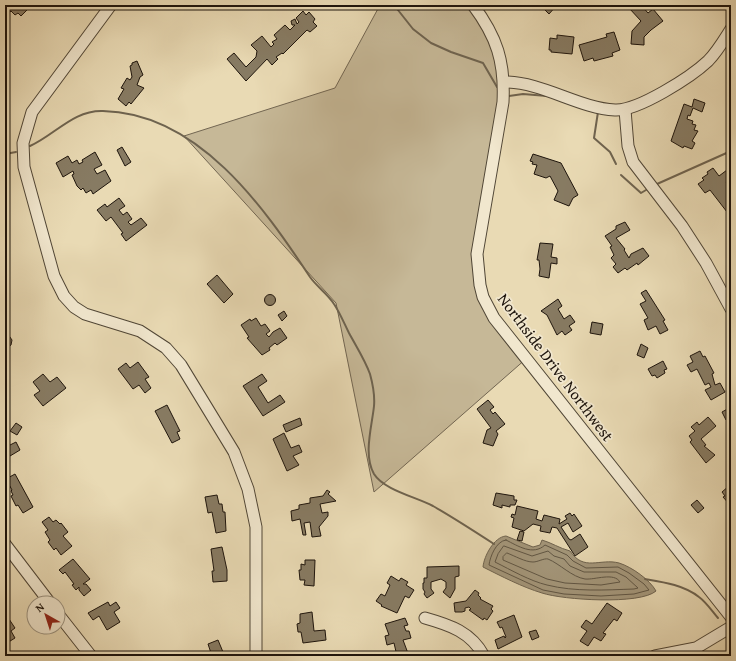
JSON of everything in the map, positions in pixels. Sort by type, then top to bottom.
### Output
[{"type":"street","points":[[111,5],[32,112],[22,143],[24,167],[54,276],[64,296],[74,307],[85,314],[140,332],[166,348],[181,365],[234,452],[248,489],[256,527],[256,656]]},
{"type":"street","name":"Northside Drive Northwest","points":[[474,5],[494,37],[501,59],[504,82],[503,102],[477,254],[477,269],[483,297],[494,318],[731,617]]},
{"type":"street","points":[[504,82],[526,84],[597,106],[615,110],[625,110],[666,90],[696,71],[709,60],[731,29]]},
{"type":"street","points":[[625,110],[628,146],[633,162],[682,226],[706,263],[731,308]]},
{"type":"street","points":[[5,544],[44,595]]},
{"type":"street","points":[[426,618],[453,626],[464,633],[484,656]]},
{"type":"street","points":[[66,624],[91,656]]},
{"type":"street","points":[[655,656],[696,648],[731,627]]},
{"type":"shaded area","points":[[380,5],[472,5],[503,70],[496,141],[475,234],[490,307],[527,358],[374,492],[336,303],[184,136],[335,88]]},
{"type":"water","points":[[506,536],[533,547],[540,545],[542,540],[570,551],[575,557],[587,563],[619,563],[640,574],[656,591],[634,598],[601,600],[566,598],[534,591],[483,567],[485,558],[490,548],[497,540]]},
{"type":"building","points":[[5,5],[32,5],[21,16],[18,13],[15,15],[11,11],[10,12]]},
{"type":"building","points":[[540,5],[557,5],[549,14]]},
{"type":"building","points":[[632,5],[643,5],[642,6],[648,13],[653,9],[663,21],[644,37],[644,45],[631,44],[632,31],[641,21],[629,8]]},
{"type":"building","points":[[303,11],[306,15],[309,12],[315,19],[313,22],[317,26],[310,32],[307,30],[283,54],[282,53],[276,57],[278,59],[272,65],[267,59],[246,81],[227,59],[234,53],[246,67],[256,57],[257,51],[251,45],[262,36],[271,47],[274,44],[272,42],[277,39],[274,35],[285,25],[290,30],[295,25],[292,25],[291,21],[295,19],[297,24],[299,22],[296,18]]},
{"type":"building","points":[[614,32],[620,50],[612,53],[613,56],[594,61],[593,58],[584,61],[579,45],[607,37],[606,34]]},
{"type":"building","points":[[557,35],[574,37],[572,54],[551,52],[551,50],[549,50],[550,38],[557,39]]},
{"type":"building","points":[[137,61],[143,75],[140,77],[137,85],[144,88],[131,104],[129,102],[126,106],[118,99],[124,89],[121,88],[127,78],[130,80],[132,77],[130,66],[132,63]]},
{"type":"building","points":[[694,99],[705,103],[702,112],[693,108],[690,116],[688,115],[687,119],[693,121],[692,124],[696,125],[694,130],[698,131],[692,141],[695,143],[692,149],[684,146],[683,148],[671,141],[684,104],[692,107]]},
{"type":"building","points":[[122,147],[131,162],[125,166],[117,150]]},
{"type":"building","points":[[95,152],[102,165],[94,169],[97,174],[105,170],[111,181],[93,194],[91,190],[86,193],[83,188],[81,190],[77,186],[72,175],[74,174],[73,171],[63,177],[56,163],[68,156],[72,163],[77,160],[79,164],[83,162],[82,160]]},
{"type":"building","points":[[533,154],[561,163],[578,195],[573,198],[569,206],[554,200],[558,191],[550,176],[546,178],[534,174],[537,165],[532,164],[533,162],[530,161]]},
{"type":"building","points":[[713,168],[719,176],[727,170],[731,175],[731,178],[726,182],[730,187],[731,186],[731,212],[729,213],[710,190],[705,193],[698,184],[704,180],[702,178],[708,174],[707,172]]},
{"type":"building","points":[[119,198],[125,206],[119,210],[123,215],[127,212],[132,219],[128,222],[131,225],[141,218],[147,225],[126,241],[121,234],[123,233],[111,217],[106,221],[97,210],[105,204],[107,207]]},
{"type":"building","points":[[625,222],[630,230],[616,238],[625,249],[624,250],[629,258],[631,254],[643,248],[649,256],[638,265],[637,263],[627,270],[625,268],[618,273],[613,267],[616,264],[611,258],[614,255],[610,247],[612,246],[605,236],[616,229],[616,226]]},
{"type":"building","points":[[540,243],[553,244],[551,257],[557,258],[557,264],[551,263],[549,278],[539,276],[539,260],[537,260]]},
{"type":"building","points":[[217,275],[233,294],[224,303],[207,284]]},
{"type":"building","points":[[646,290],[665,320],[663,321],[668,330],[660,334],[656,326],[648,330],[644,320],[648,318],[640,304],[646,301],[641,293]]},
{"type":"building","points":[[268,295],[272,295],[274,296],[274,304],[268,305],[265,302],[265,298]]},
{"type":"building","points":[[558,299],[562,306],[558,309],[564,319],[570,315],[575,322],[569,326],[572,330],[565,335],[562,331],[557,335],[547,315],[541,311]]},
{"type":"building","points":[[284,311],[287,316],[282,321],[278,315]]},
{"type":"building","points":[[256,318],[261,326],[265,324],[270,331],[266,334],[269,337],[273,332],[280,328],[287,338],[277,345],[275,343],[269,348],[270,350],[262,355],[247,338],[249,337],[241,325],[250,319],[251,321]]},
{"type":"building","points":[[592,322],[603,324],[601,335],[590,333]]},
{"type":"building","points":[[5,330],[12,340],[11,345],[5,349]]},
{"type":"building","points":[[641,344],[648,348],[644,358],[637,355]]},
{"type":"building","points":[[700,351],[703,357],[705,356],[714,373],[712,374],[715,385],[720,383],[725,392],[711,400],[705,390],[711,387],[709,383],[705,385],[697,369],[691,372],[687,365],[693,362],[690,356]]},
{"type":"building","points":[[663,361],[667,369],[664,370],[665,373],[657,378],[655,375],[652,376],[648,369]]},
{"type":"building","points":[[138,362],[149,377],[145,379],[151,388],[145,393],[139,385],[133,389],[118,369],[126,363],[130,368]]},
{"type":"building","points":[[43,374],[50,382],[57,377],[66,388],[43,406],[34,395],[40,391],[33,382]]},
{"type":"building","points":[[262,374],[267,381],[258,387],[268,403],[280,395],[285,402],[263,416],[243,386]]},
{"type":"building","points":[[488,400],[494,407],[490,410],[493,414],[495,412],[505,424],[496,431],[498,434],[493,446],[483,443],[487,430],[491,428],[477,409]]},
{"type":"building","points":[[167,405],[180,431],[177,432],[180,439],[172,443],[155,411]]},
{"type":"building","points":[[731,407],[731,418],[726,420],[722,412]]},
{"type":"building","points":[[708,417],[716,426],[701,439],[706,445],[704,446],[715,455],[706,463],[690,442],[692,440],[689,436],[695,431],[691,427],[697,422],[699,425]]},
{"type":"building","points":[[300,418],[302,425],[286,432],[283,425]]},
{"type":"building","points":[[16,423],[22,427],[17,435],[10,431]]},
{"type":"building","points":[[284,433],[291,448],[299,445],[302,452],[293,456],[299,465],[287,471],[273,439]]},
{"type":"building","points":[[16,442],[20,450],[5,459],[5,445],[6,447]]},
{"type":"building","points":[[15,474],[33,507],[23,513],[18,505],[16,506],[11,496],[13,495],[12,490],[6,479]]},
{"type":"building","points":[[731,476],[731,506],[723,497],[725,496],[722,492],[730,485],[726,480]]},
{"type":"building","points":[[327,490],[330,492],[328,494],[336,501],[320,504],[322,513],[328,512],[328,516],[319,527],[321,536],[312,537],[310,522],[304,523],[306,535],[303,535],[300,519],[292,521],[291,511],[299,509],[299,505],[310,503],[310,498],[323,496]]},
{"type":"building","points":[[496,493],[514,496],[514,500],[517,500],[515,505],[510,505],[510,507],[502,505],[502,508],[493,505]]},
{"type":"building","points":[[217,495],[219,504],[222,504],[223,512],[225,512],[226,531],[216,533],[212,512],[208,513],[205,497]]},
{"type":"building","points":[[697,500],[704,508],[698,513],[691,505]]},
{"type":"building","points":[[517,506],[538,511],[536,519],[542,521],[544,515],[560,519],[559,524],[567,519],[565,516],[570,513],[572,516],[574,514],[582,526],[573,532],[568,523],[561,527],[571,540],[580,534],[588,547],[575,556],[557,528],[552,527],[550,533],[540,531],[541,526],[533,524],[524,531],[512,527],[514,518],[511,517],[512,514],[515,515]]},
{"type":"building","points":[[49,517],[53,522],[56,520],[60,524],[61,523],[68,532],[63,536],[72,546],[61,555],[56,548],[54,550],[48,542],[50,540],[45,532],[48,530],[42,522]]},
{"type":"building","points":[[520,531],[524,532],[522,541],[517,540]]},
{"type":"building","points":[[222,547],[227,570],[227,581],[213,582],[212,571],[214,571],[211,549]]},
{"type":"building","points":[[73,559],[90,579],[83,584],[86,584],[91,590],[84,596],[79,590],[79,587],[76,590],[72,585],[74,584],[65,572],[63,574],[59,570]]},
{"type":"building","points":[[305,560],[315,560],[314,586],[304,585],[305,580],[300,580],[299,570],[301,570],[301,564],[305,565]]},
{"type":"building","points":[[459,566],[459,576],[455,577],[455,589],[450,598],[443,592],[446,588],[446,582],[441,579],[431,582],[431,589],[434,593],[427,598],[424,594],[423,583],[424,578],[427,578],[427,567]]},
{"type":"building","points":[[391,576],[399,581],[401,578],[408,582],[406,585],[414,590],[409,598],[405,596],[397,613],[381,606],[382,605],[376,601],[381,594],[385,596],[390,585],[387,583]]},
{"type":"building","points":[[475,590],[479,593],[478,595],[481,598],[480,599],[493,606],[491,609],[493,611],[487,620],[484,618],[483,620],[469,610],[471,609],[469,607],[465,608],[465,611],[455,612],[454,603],[466,601]]},
{"type":"building","points":[[108,602],[110,606],[116,602],[120,608],[114,612],[120,622],[107,630],[99,616],[93,620],[88,613]]},
{"type":"building","points":[[607,603],[622,613],[617,621],[614,619],[603,633],[606,634],[601,641],[594,637],[588,646],[580,641],[587,631],[581,627],[586,620],[592,624]]},
{"type":"building","points":[[312,612],[314,631],[325,630],[326,640],[303,643],[301,632],[298,632],[297,624],[300,623],[300,614]]},
{"type":"building","points":[[5,613],[15,628],[11,631],[15,638],[7,643],[5,640]]},
{"type":"building","points":[[514,615],[522,637],[498,649],[495,640],[504,636],[505,638],[506,637],[502,627],[500,628],[497,622]]},
{"type":"building","points":[[405,618],[408,625],[404,626],[406,631],[409,631],[411,638],[403,640],[409,656],[397,656],[394,643],[387,645],[385,636],[389,635],[385,624]]},
{"type":"building","points":[[536,630],[539,637],[532,640],[529,632]]},
{"type":"building","points":[[218,640],[223,652],[220,653],[222,656],[212,656],[208,644]]},
{"type":"building","points":[[532,652],[532,654],[536,653],[537,656],[516,656]]},
{"type":"building","points":[[511,654],[516,656],[505,656]]},
{"type":"waterway","points":[[394,5],[413,29],[431,43],[451,52],[483,63],[497,87]]},
{"type":"waterway","points":[[509,96],[523,94],[547,96]]},
{"type":"waterway","points":[[30,146],[82,114],[103,111],[137,116],[169,128],[198,146],[224,168],[249,194],[271,221],[313,281],[332,300],[366,364],[370,374],[374,394],[374,406],[369,440],[369,458],[374,474],[379,480],[393,489],[433,506],[494,544]]},
{"type":"waterway","points":[[598,112],[594,138],[610,152],[616,164]]},
{"type":"waterway","points":[[657,184],[731,151]]},
{"type":"waterway","points":[[5,154],[16,152]]},
{"type":"waterway","points":[[621,175],[641,193],[646,190]]},
{"type":"waterway","points":[[645,579],[673,585],[693,593],[704,601],[718,618]]}]
